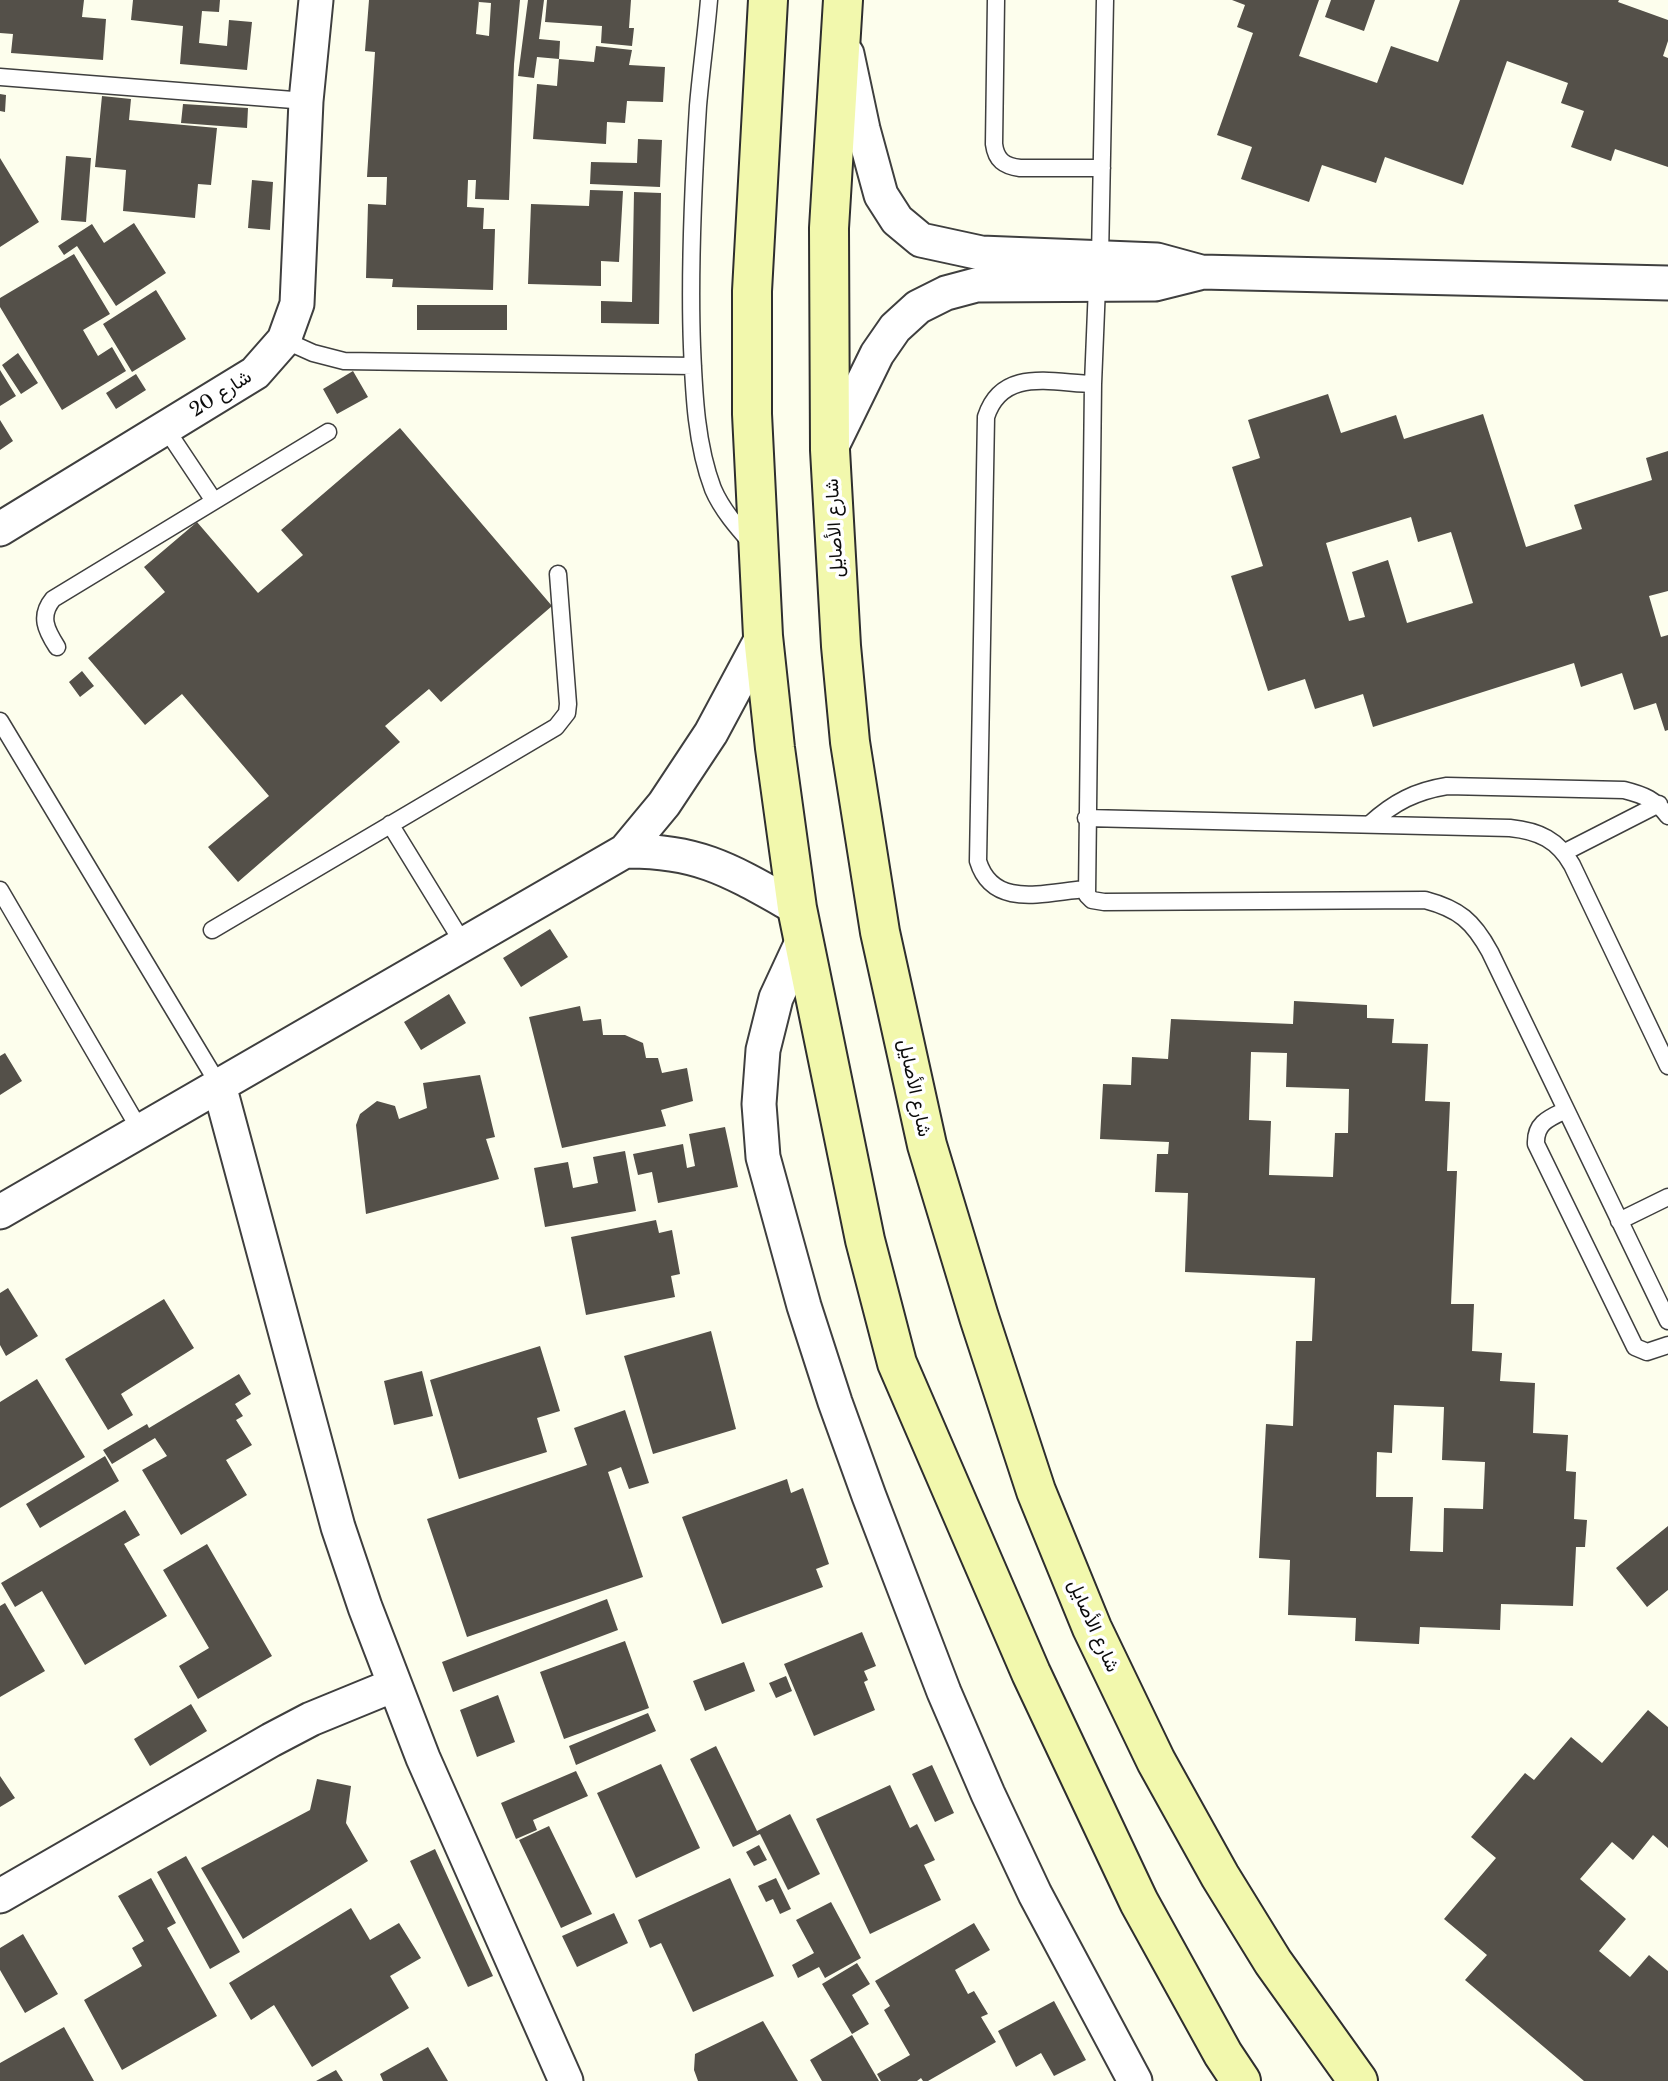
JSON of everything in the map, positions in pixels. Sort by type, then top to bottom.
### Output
[{"type":"main road","points":[[768,0],[752,291],[752,414],[763,636],[776,762],[799,925],[862,1227],[897,1363],[1031,1673],[1139,1902],[1223,2054],[1241,2081]]},
{"type":"main road","name":"شارع الأصايل","points":[[842,11],[830,228],[830,450],[841,646],[850,743],[880,932],[927,1145],[1036,1491],[1091,1628],[1156,1760],[1220,1876],[1273,1962],[1358,2081]]},
{"type":"street","name":"شارع 20","points":[[0,529],[255,373],[284,340],[297,304],[306,102],[316,0]]},
{"type":"street","points":[[842,11],[872,166],[881,195],[897,220],[921,240],[981,253],[1099,272]]},
{"type":"street","points":[[830,450],[877,354],[895,328],[918,307],[946,293],[976,285],[1099,272],[1157,260],[1201,272],[1668,283]]},
{"type":"street","points":[[0,1212],[625,851],[664,804],[694,760],[763,636]]},
{"type":"street","points":[[625,851],[657,851],[690,856],[722,866],[799,925],[763,1050],[759,1104],[763,1157],[804,1306],[864,1484],[944,1692],[1035,1894],[1135,2081]]},
{"type":"street","points":[[219,1085],[338,1527],[423,1758],[566,2081]]},
{"type":"street","points":[[0,1896],[271,1740],[321,1715],[394,1685]]},
{"type":"lane","points":[[709,0],[698,106],[690,293],[693,366],[702,456],[714,491],[733,523],[758,551]]},
{"type":"lane","points":[[996,0],[996,154],[1001,162],[1010,167],[1102,168]]},
{"type":"lane","points":[[1105,0],[1099,272],[1093,384],[1086,889],[1092,900],[1104,902],[1415,900],[1446,906],[1465,917],[1479,932],[1668,1321]]},
{"type":"lane","points":[[0,77],[306,102]]},
{"type":"lane","points":[[284,340],[313,353],[344,360],[693,366]]},
{"type":"lane","points":[[1086,889],[1014,895],[990,884],[978,861],[986,417],[990,404],[999,392],[1011,385],[1025,382],[1093,384]]},
{"type":"lane","points":[[166,429],[214,501]]},
{"type":"lane","points":[[57,647],[44,623],[44,614],[53,599],[328,432]]},
{"type":"lane","points":[[212,930],[563,721],[568,704],[558,574]]},
{"type":"lane","points":[[0,721],[219,1085]]},
{"type":"lane","points":[[1370,824],[1405,797],[1447,786],[1624,790],[1643,794],[1663,810],[1565,852]]},
{"type":"lane","points":[[1086,818],[1530,830],[1549,838],[1565,852],[1668,1066]]},
{"type":"lane","points":[[390,824],[463,943]]},
{"type":"lane","points":[[0,890],[140,1130]]},
{"type":"lane","points":[[1566,1110],[1544,1120],[1539,1126],[1536,1135],[1540,1152],[1635,1347],[1647,1352],[1668,1345]]},
{"type":"lane","points":[[1619,1221],[1668,1197]]},
{"type":"building","points":[[0,0],[84,0],[82,17],[106,19],[103,60],[11,53],[13,34],[0,33]]},
{"type":"building","points":[[133,0],[220,0],[219,12],[202,11],[199,43],[227,46],[229,20],[252,22],[247,70],[180,64],[183,26],[131,20]]},
{"type":"building","points":[[369,0],[479,0],[520,0],[514,64],[509,200],[475,199],[476,180],[468,180],[467,207],[484,208],[483,229],[495,229],[493,290],[392,287],[393,279],[366,278],[368,204],[386,205],[387,177],[367,177],[375,52],[365,51]],"holes":[[[479,0],[491,3],[489,36],[476,34]]]},
{"type":"building","points":[[528,0],[544,0],[539,39],[560,41],[559,59],[537,57],[534,78],[518,76]]},
{"type":"building","points":[[547,0],[631,0],[629,28],[634,28],[632,46],[601,43],[602,26],[545,22]]},
{"type":"building","points":[[1232,0],[1319,0],[1299,56],[1377,83],[1391,46],[1438,62],[1460,0],[1619,0],[1618,2],[1668,20],[1668,41],[1663,56],[1668,58],[1668,167],[1615,149],[1611,161],[1571,147],[1584,111],[1561,103],[1568,83],[1507,61],[1463,185],[1385,157],[1376,183],[1322,165],[1309,202],[1241,179],[1252,147],[1217,135],[1253,33],[1237,27],[1245,5]]},
{"type":"building","points":[[1331,0],[1375,0],[1364,31],[1325,17]]},
{"type":"building","points":[[596,46],[632,50],[629,65],[665,67],[663,102],[627,101],[625,123],[607,122],[606,144],[533,139],[537,84],[557,86],[559,59],[594,62]]},
{"type":"building","points":[[0,94],[6,95],[5,112],[0,111]]},
{"type":"building","points":[[102,96],[131,99],[129,120],[217,128],[211,185],[198,184],[195,218],[123,211],[126,170],[95,167]]},
{"type":"building","points":[[183,104],[248,108],[247,128],[181,123]]},
{"type":"building","points":[[638,139],[662,140],[660,187],[590,184],[591,162],[637,163]]},
{"type":"building","points":[[66,156],[91,158],[86,222],[61,220]]},
{"type":"building","points":[[0,158],[39,222],[0,247]]},
{"type":"building","points":[[252,180],[273,182],[270,230],[248,228]]},
{"type":"building","points":[[590,190],[623,191],[619,262],[601,261],[601,286],[528,284],[531,204],[589,206]]},
{"type":"building","points":[[634,192],[661,193],[659,324],[601,323],[601,301],[632,302]]},
{"type":"building","points":[[134,223],[166,273],[116,306],[77,246],[64,255],[58,246],[92,224],[104,243]]},
{"type":"building","points":[[74,254],[110,314],[83,330],[98,356],[112,347],[126,371],[62,410],[0,307],[0,298]]},
{"type":"building","points":[[156,290],[186,339],[132,372],[103,324]]},
{"type":"building","points":[[417,305],[507,305],[507,330],[417,330]]},
{"type":"building","points":[[18,353],[38,383],[21,394],[2,365]]},
{"type":"building","points":[[0,370],[16,396],[0,406]]},
{"type":"building","points":[[353,371],[368,397],[337,414],[323,389]]},
{"type":"building","points":[[136,374],[146,390],[116,409],[106,393]]},
{"type":"building","points":[[1328,394],[1341,433],[1396,415],[1404,439],[1483,414],[1526,547],[1582,529],[1574,505],[1652,480],[1646,458],[1668,451],[1668,591],[1649,596],[1661,637],[1668,635],[1668,730],[1665,731],[1656,703],[1634,710],[1622,673],[1581,687],[1574,663],[1373,727],[1363,694],[1315,709],[1305,679],[1268,691],[1231,576],[1263,566],[1232,467],[1260,458],[1248,420]],"holes":[[[1411,517],[1418,542],[1451,532],[1473,603],[1407,623],[1388,560],[1352,572],[1365,617],[1349,621],[1326,543]]]},
{"type":"building","points":[[0,420],[13,441],[0,450]]},
{"type":"building","points":[[400,428],[552,606],[441,702],[429,689],[385,726],[400,742],[238,882],[208,847],[269,796],[182,694],[145,725],[88,658],[165,592],[144,567],[197,522],[258,593],[303,555],[281,530]]},
{"type":"building","points":[[82,671],[94,686],[80,697],[69,682]]},
{"type":"building","points":[[550,929],[568,957],[521,987],[503,958]]},
{"type":"building","points":[[449,994],[466,1023],[421,1050],[404,1022]]},
{"type":"building","points":[[1294,1001],[1367,1005],[1367,1018],[1394,1019],[1392,1043],[1428,1044],[1425,1101],[1450,1102],[1447,1171],[1457,1171],[1451,1304],[1474,1304],[1472,1351],[1502,1353],[1500,1381],[1535,1383],[1533,1433],[1568,1435],[1566,1471],[1576,1472],[1574,1519],[1587,1520],[1585,1547],[1576,1547],[1573,1606],[1501,1604],[1500,1630],[1420,1627],[1419,1644],[1355,1641],[1356,1618],[1288,1615],[1290,1560],[1259,1558],[1266,1424],[1293,1426],[1296,1341],[1312,1341],[1315,1278],[1185,1272],[1188,1193],[1155,1192],[1157,1154],[1168,1154],[1169,1142],[1100,1139],[1103,1084],[1131,1085],[1132,1057],[1168,1059],[1171,1019],[1293,1024]],"holes":[[[1251,1052],[1287,1053],[1286,1087],[1349,1089],[1348,1133],[1335,1133],[1333,1177],[1269,1175],[1271,1121],[1249,1120]],[[1394,1405],[1444,1407],[1442,1460],[1485,1462],[1483,1509],[1444,1508],[1443,1552],[1410,1551],[1413,1497],[1376,1497],[1377,1452],[1392,1453]]]},
{"type":"building","points":[[580,1006],[583,1021],[601,1019],[603,1035],[625,1035],[643,1043],[646,1058],[658,1058],[662,1073],[687,1068],[693,1101],[661,1110],[666,1126],[562,1148],[529,1017]]},
{"type":"building","points":[[5,1053],[22,1081],[0,1095],[0,1056]]},
{"type":"building","points":[[480,1075],[495,1137],[486,1139],[499,1179],[366,1214],[356,1125],[360,1114],[377,1101],[395,1106],[399,1119],[427,1108],[423,1083]]},
{"type":"building","points":[[725,1127],[738,1187],[658,1203],[652,1172],[638,1175],[633,1154],[683,1144],[687,1168],[695,1166],[689,1134]]},
{"type":"building","points":[[625,1151],[636,1211],[545,1227],[534,1168],[568,1162],[573,1188],[598,1183],[593,1157]]},
{"type":"building","points":[[656,1220],[659,1233],[672,1230],[680,1274],[671,1276],[675,1297],[586,1315],[571,1237]]},
{"type":"building","points":[[8,1288],[38,1336],[6,1356],[0,1345],[0,1293]]},
{"type":"building","points":[[164,1299],[194,1348],[121,1394],[133,1415],[108,1430],[65,1359]]},
{"type":"building","points":[[711,1331],[736,1429],[653,1454],[624,1356]]},
{"type":"building","points":[[540,1346],[560,1411],[537,1418],[547,1452],[459,1479],[430,1380]]},
{"type":"building","points":[[422,1371],[433,1416],[394,1425],[384,1381]]},
{"type":"building","points":[[239,1374],[251,1394],[235,1404],[243,1416],[236,1420],[252,1445],[226,1460],[247,1495],[181,1535],[142,1470],[167,1456],[155,1438],[112,1464],[103,1450],[147,1424],[149,1428]]},
{"type":"building","points":[[37,1379],[85,1457],[0,1508],[0,1402]]},
{"type":"building","points":[[625,1410],[649,1483],[629,1489],[621,1467],[608,1472],[643,1577],[467,1637],[427,1519],[587,1465],[574,1428]]},
{"type":"building","points":[[105,1456],[119,1481],[40,1528],[26,1504]]},
{"type":"building","points":[[787,1479],[791,1493],[803,1488],[829,1564],[816,1569],[823,1587],[722,1624],[682,1517]]},
{"type":"building","points":[[125,1510],[140,1535],[124,1544],[167,1616],[85,1665],[42,1591],[15,1607],[1,1583]]},
{"type":"building","points":[[1668,1526],[1668,1590],[1647,1607],[1616,1568]]},
{"type":"building","points":[[207,1544],[272,1656],[198,1699],[179,1666],[209,1648],[163,1570]]},
{"type":"building","points":[[607,1599],[618,1630],[453,1692],[442,1662]]},
{"type":"building","points":[[5,1603],[45,1671],[0,1697],[0,1606]]},
{"type":"building","points":[[862,1632],[876,1666],[864,1671],[868,1680],[864,1682],[875,1710],[814,1736],[784,1664]]},
{"type":"building","points":[[625,1641],[649,1708],[564,1739],[540,1672]]},
{"type":"building","points":[[744,1662],[755,1691],[705,1711],[693,1681]]},
{"type":"building","points":[[786,1676],[792,1691],[776,1698],[769,1683]]},
{"type":"building","points":[[498,1695],[515,1742],[477,1757],[460,1710]]},
{"type":"building","points":[[191,1704],[207,1731],[150,1766],[134,1739]]},
{"type":"building","points":[[1648,1710],[1668,1727],[1668,1848],[1653,1835],[1633,1860],[1612,1842],[1580,1879],[1626,1919],[1599,1951],[1630,1977],[1649,1955],[1668,1971],[1668,2081],[1584,2081],[1465,1980],[1487,1955],[1444,1919],[1496,1858],[1471,1837],[1525,1773],[1534,1780],[1571,1737],[1602,1763]]},
{"type":"building","points":[[648,1713],[656,1731],[576,1765],[569,1746]]},
{"type":"building","points":[[716,1746],[757,1831],[790,1814],[820,1874],[788,1890],[760,1834],[733,1847],[690,1759]]},
{"type":"building","points":[[661,1764],[700,1848],[636,1878],[597,1793]]},
{"type":"building","points":[[932,1765],[954,1813],[935,1822],[912,1774]]},
{"type":"building","points":[[576,1771],[588,1796],[533,1820],[537,1830],[516,1839],[501,1803]]},
{"type":"building","points":[[0,1776],[15,1798],[0,1807]]},
{"type":"building","points":[[317,1779],[351,1786],[346,1823],[368,1861],[243,1939],[201,1868],[310,1810]]},
{"type":"building","points":[[890,1785],[910,1828],[917,1824],[935,1860],[924,1865],[941,1900],[870,1934],[816,1819]]},
{"type":"building","points":[[549,1826],[592,1914],[561,1928],[519,1840]]},
{"type":"building","points":[[759,1845],[767,1860],[754,1866],[746,1852]]},
{"type":"building","points":[[435,1849],[493,1976],[468,1987],[410,1861]]},
{"type":"building","points":[[186,1856],[240,1952],[210,1969],[157,1872]]},
{"type":"building","points":[[151,1878],[176,1923],[167,1928],[217,2016],[122,2070],[84,2000],[142,1966],[132,1948],[144,1941],[118,1896]]},
{"type":"building","points":[[730,1878],[774,1976],[693,2012],[661,1943],[650,1948],[638,1920]]},
{"type":"building","points":[[776,1878],[791,1909],[780,1914],[773,1899],[766,1902],[758,1886]]},
{"type":"building","points":[[831,1902],[861,1958],[825,1978],[819,1967],[798,1978],[792,1965],[814,1953],[796,1920]]},
{"type":"building","points":[[351,1908],[370,1940],[399,1923],[421,1958],[390,1976],[409,2008],[312,2067],[274,2005],[251,2020],[229,1983]]},
{"type":"building","points":[[614,1913],[628,1943],[577,1967],[562,1936]]},
{"type":"building","points":[[974,1923],[990,1950],[955,1970],[968,1994],[974,1991],[988,2014],[981,2017],[996,2042],[928,2081],[921,2078],[917,2081],[881,2081],[877,2074],[910,2055],[884,2010],[890,2006],[875,1981]]},
{"type":"building","points":[[23,1934],[58,1994],[25,2013],[0,1970],[0,1948]]},
{"type":"building","points":[[857,1963],[870,1984],[852,1995],[869,2024],[852,2034],[822,1984]]},
{"type":"building","points":[[1054,2001],[1086,2060],[1054,2076],[1041,2053],[1016,2067],[998,2031]]},
{"type":"building","points":[[763,2021],[798,2081],[698,2081],[694,2070],[695,2054]]},
{"type":"building","points":[[64,2027],[94,2081],[0,2081],[0,2063]]},
{"type":"building","points":[[852,2035],[879,2081],[822,2081],[810,2060]]},
{"type":"building","points":[[428,2047],[448,2081],[383,2081],[380,2074]]},
{"type":"building","points":[[336,2070],[343,2081],[316,2081]]}]
